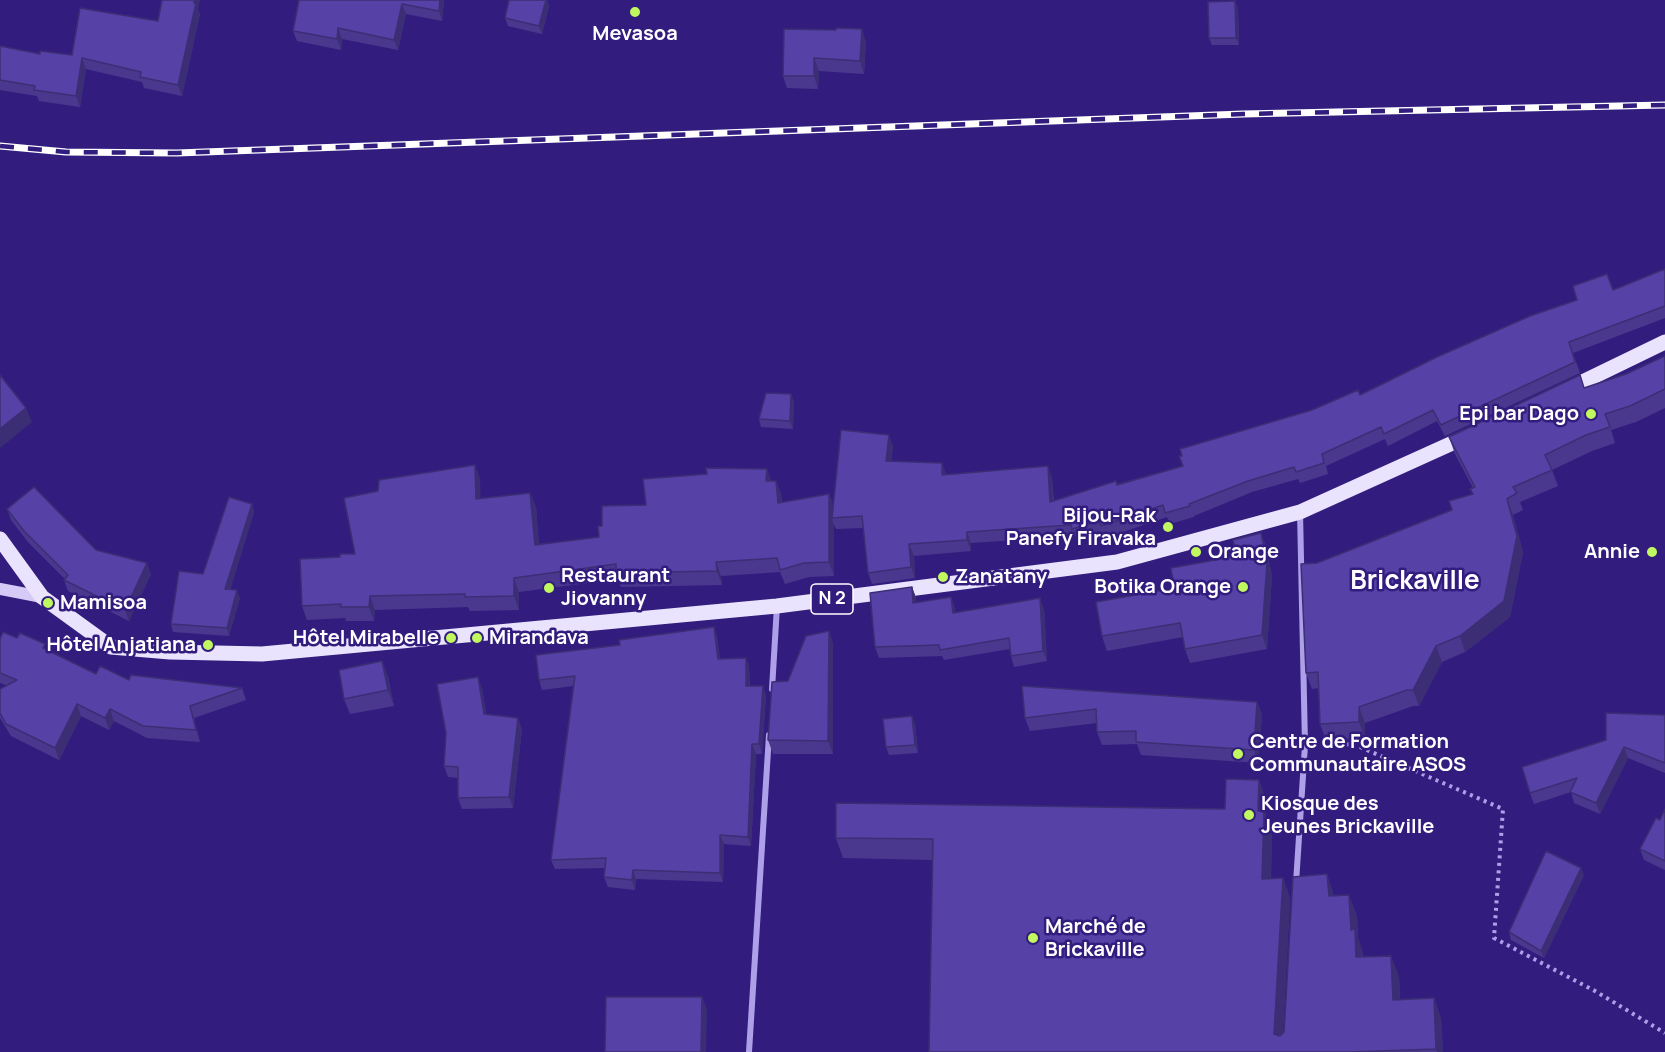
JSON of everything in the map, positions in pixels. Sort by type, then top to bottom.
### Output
[{"type":"main road","points":[[1551,398],[1665,342]]},
{"type":"main road","name":"N 2","points":[[0,539],[42,597],[111,647],[170,652],[262,654],[777,606],[1117,562],[1300,512],[1478,432]]},
{"type":"street","points":[[1296,887],[1305,745],[1300,512]]},
{"type":"street","points":[[0,589],[42,597]]},
{"type":"street","points":[[771,700],[777,606]]},
{"type":"street","points":[[749,1052],[769,724]]},
{"type":"path","points":[[1305,745],[1353,744],[1503,809],[1494,938],[1595,991],[1665,1033]]},
{"type":"building","points":[[162,0],[194,0],[196,3],[178,85],[140,77],[141,72],[82,58],[76,96],[34,90],[35,86],[0,80],[0,46],[40,54],[40,51],[72,55],[80,8],[158,21]]},
{"type":"building","points":[[299,0],[440,0],[439,11],[402,4],[394,40],[338,28],[337,39],[293,31]]},
{"type":"building","points":[[509,0],[546,0],[539,26],[505,18]]},
{"type":"building","points":[[1235,1],[1236,38],[1209,38],[1208,2]]},
{"type":"building","points":[[836,28],[862,29],[860,61],[814,58],[814,76],[783,76],[784,29],[836,30]]},
{"type":"building","points":[[1665,269],[1665,306],[1569,342],[1575,362],[1441,425],[1433,410],[1384,434],[1381,427],[1322,454],[1324,463],[1296,472],[1294,467],[1248,481],[1189,504],[1190,506],[1165,513],[1163,505],[1101,526],[1099,521],[1072,529],[1071,525],[967,532],[967,540],[909,544],[911,567],[868,573],[862,516],[832,518],[841,430],[889,435],[886,461],[942,463],[942,475],[1048,466],[1050,502],[1116,481],[1117,485],[1183,466],[1179,456],[1182,456],[1180,449],[1312,410],[1358,390],[1360,395],[1437,357],[1530,316],[1577,300],[1573,286],[1607,274],[1613,290]]},
{"type":"building","points":[[1665,356],[1665,389],[1630,406],[1605,414],[1610,427],[1586,435],[1545,455],[1552,470],[1513,487],[1517,493],[1507,499],[1517,536],[1504,601],[1460,636],[1436,646],[1413,690],[1407,690],[1359,707],[1359,722],[1320,724],[1318,672],[1306,673],[1301,564],[1317,563],[1452,510],[1449,501],[1473,494],[1470,489],[1475,487],[1449,437],[1580,375],[1584,388],[1626,374]]},
{"type":"building","points":[[0,375],[26,408],[0,429]]},
{"type":"building","points":[[766,393],[791,394],[790,421],[759,419]]},
{"type":"building","points":[[475,465],[476,499],[530,493],[535,545],[599,537],[598,526],[602,526],[602,506],[646,505],[643,479],[707,474],[706,468],[767,469],[766,481],[776,481],[778,503],[829,494],[829,562],[804,563],[780,570],[777,558],[716,562],[717,571],[616,573],[616,564],[514,578],[514,596],[465,597],[465,594],[370,596],[369,607],[341,607],[341,604],[302,606],[300,559],[355,554],[344,498],[378,491],[379,480]]},
{"type":"building","points":[[34,487],[96,550],[147,563],[125,610],[64,580],[68,575],[24,531],[7,509]]},
{"type":"building","points":[[229,497],[252,504],[225,589],[237,590],[227,628],[171,624],[179,571],[203,574]]},
{"type":"building","points":[[1261,533],[1267,562],[1262,635],[1185,649],[1180,623],[1102,636],[1096,602],[1174,588],[1171,568],[1237,556],[1233,540]]},
{"type":"building","points":[[912,587],[913,603],[951,597],[953,613],[1040,598],[1043,651],[1011,656],[1009,638],[940,650],[939,645],[875,647],[870,593]]},
{"type":"building","points":[[714,627],[718,659],[746,658],[746,686],[763,686],[759,744],[752,744],[748,837],[720,835],[720,873],[633,870],[632,880],[604,877],[606,858],[551,860],[575,676],[539,680],[536,655],[620,645],[619,640]]},
{"type":"building","points":[[829,631],[828,741],[768,740],[772,682],[788,681],[806,636]]},
{"type":"building","points":[[3,632],[17,638],[20,633],[45,644],[43,648],[96,674],[100,666],[129,680],[131,675],[242,688],[190,706],[196,730],[143,726],[110,709],[105,718],[77,704],[55,748],[6,724],[0,713],[0,689],[17,680],[0,673],[0,639]]},
{"type":"building","points":[[382,661],[388,690],[344,699],[339,670]]},
{"type":"building","points":[[478,677],[484,714],[518,718],[509,797],[458,798],[458,767],[444,766],[446,733],[437,684]]},
{"type":"building","points":[[1022,686],[1257,702],[1254,750],[1136,742],[1136,731],[1097,732],[1096,709],[1025,718]]},
{"type":"building","points":[[1606,713],[1665,715],[1665,763],[1624,747],[1596,803],[1570,792],[1577,778],[1530,793],[1522,767],[1606,740]]},
{"type":"building","points":[[912,716],[915,745],[886,747],[883,719]]},
{"type":"building","name":"Marché de Brickaville","points":[[1226,779],[1259,780],[1258,811],[1264,811],[1262,879],[1283,878],[1274,1034],[1280,1036],[1284,1032],[1293,877],[1327,874],[1329,896],[1349,895],[1351,930],[1355,929],[1356,957],[1391,956],[1393,1000],[1434,998],[1436,1049],[1352,1052],[929,1052],[933,839],[836,838],[836,803],[1225,809]]},
{"type":"building","points":[[1665,809],[1665,861],[1640,849],[1656,818],[1660,820]]},
{"type":"building","points":[[1546,851],[1581,868],[1541,951],[1509,932]]},
{"type":"building","points":[[606,997],[702,997],[701,1052],[605,1052]]},
{"type":"railway","points":[[0,146],[66,152],[177,153],[1243,114],[1665,105]]},
{"type":"place","name":"Mevasoa","points":[[635,12]]},
{"type":"place","name":"Epi bar Dago","points":[[1591,414]]},
{"type":"place","name":"Bijou-Rak Panefy Firavaka","points":[[1168,527]]},
{"type":"place","name":"Orange","points":[[1196,552]]},
{"type":"place","name":"Annie","points":[[1652,552]]},
{"type":"place","name":"Zanatany","points":[[943,577]]},
{"type":"place","name":"Botika Orange","points":[[1243,587]]},
{"type":"place","name":"Restaurant Jiovanny","points":[[549,588]]},
{"type":"place","name":"Mamisoa","points":[[48,603]]},
{"type":"place","name":"Hôtel Mirabelle","points":[[451,638]]},
{"type":"place","name":"Mirandava","points":[[477,638]]},
{"type":"place","name":"Hôtel Anjatiana","points":[[208,645]]},
{"type":"place","name":"Centre de Formation Communautaire ASOS","points":[[1238,754]]},
{"type":"place","name":"Kiosque des Jeunes Brickaville","points":[[1249,815]]},
{"type":"place","name":"Marché de Brickaville","points":[[1033,938]]},
{"type":"district","name":"Brickaville","points":[[1415,582]]}]
